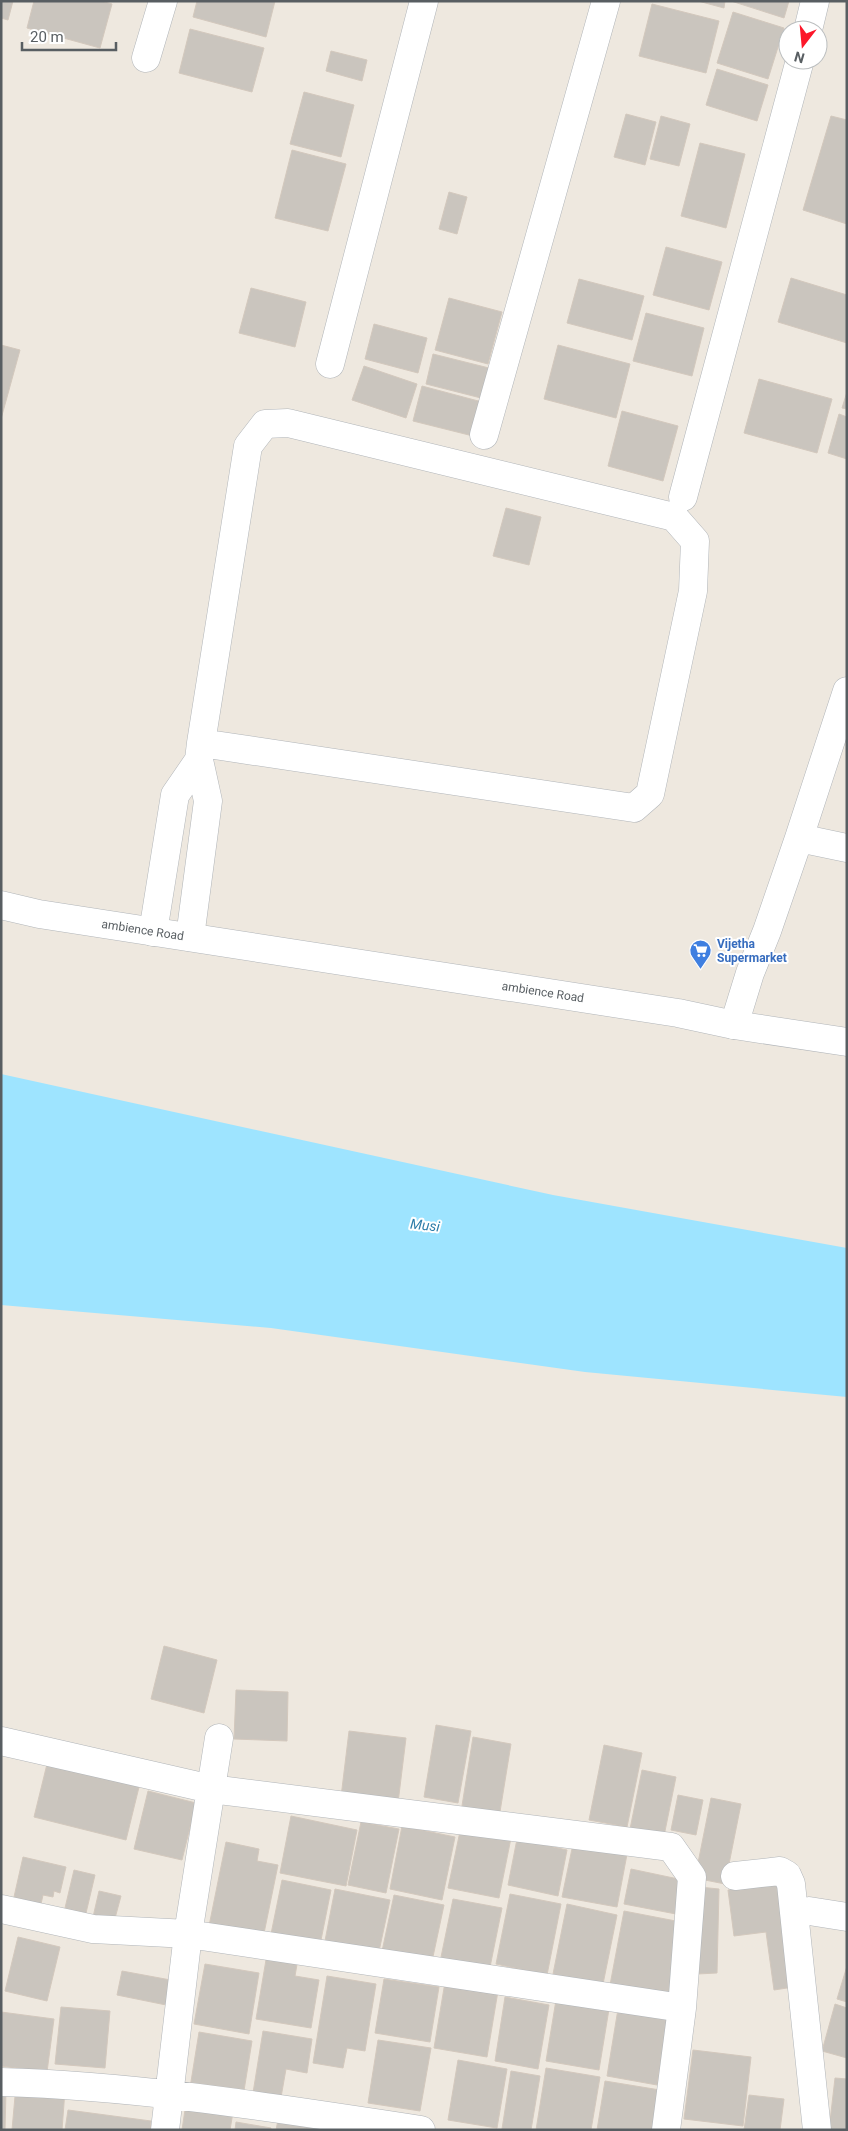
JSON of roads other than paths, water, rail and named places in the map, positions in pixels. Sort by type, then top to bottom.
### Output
[{"type":"street","points":[[146,58],[163,1]]},
{"type":"street","points":[[330,364],[424,1]]},
{"type":"street","points":[[484,435],[606,1]]},
{"type":"street","points":[[810,20],[815,1]]},
{"type":"street","points":[[683,497],[797,70]]},
{"type":"street","points":[[190,937],[208,801],[200,751],[248,446],[265,424],[288,423],[674,517],[695,540],[693,591],[650,794],[634,808],[200,751]]},
{"type":"street","points":[[734,1025],[750,973],[800,838],[847,690]]},
{"type":"street","points":[[153,932],[175,795],[200,751]]},
{"type":"street","points":[[800,838],[847,848]]},
{"type":"street","name":"ambience Road","points":[[1,905],[39,914],[678,1013],[734,1025],[847,1042]]},
{"type":"street","points":[[166,2130],[188,1934],[219,1738]]},
{"type":"street","points":[[1,1741],[211,1789],[671,1847],[692,1877],[682,2008],[666,2130]]},
{"type":"street","points":[[735,1876],[780,1871],[787,1875],[792,1884],[817,2130]]},
{"type":"street","points":[[1,1909],[93,1929],[188,1934],[682,2008]]},
{"type":"street","points":[[809,1911],[847,1917]]},
{"type":"street","points":[[1,2082],[66,2084],[169,2093],[421,2130]]},
{"type":"water","name":"Musi","points":[[1,1074],[553,1195],[847,1248],[847,1397],[585,1372],[271,1328],[1,1305]]},
{"type":"place","name":"Vijetha Supermarket","points":[[701,970]]}]
